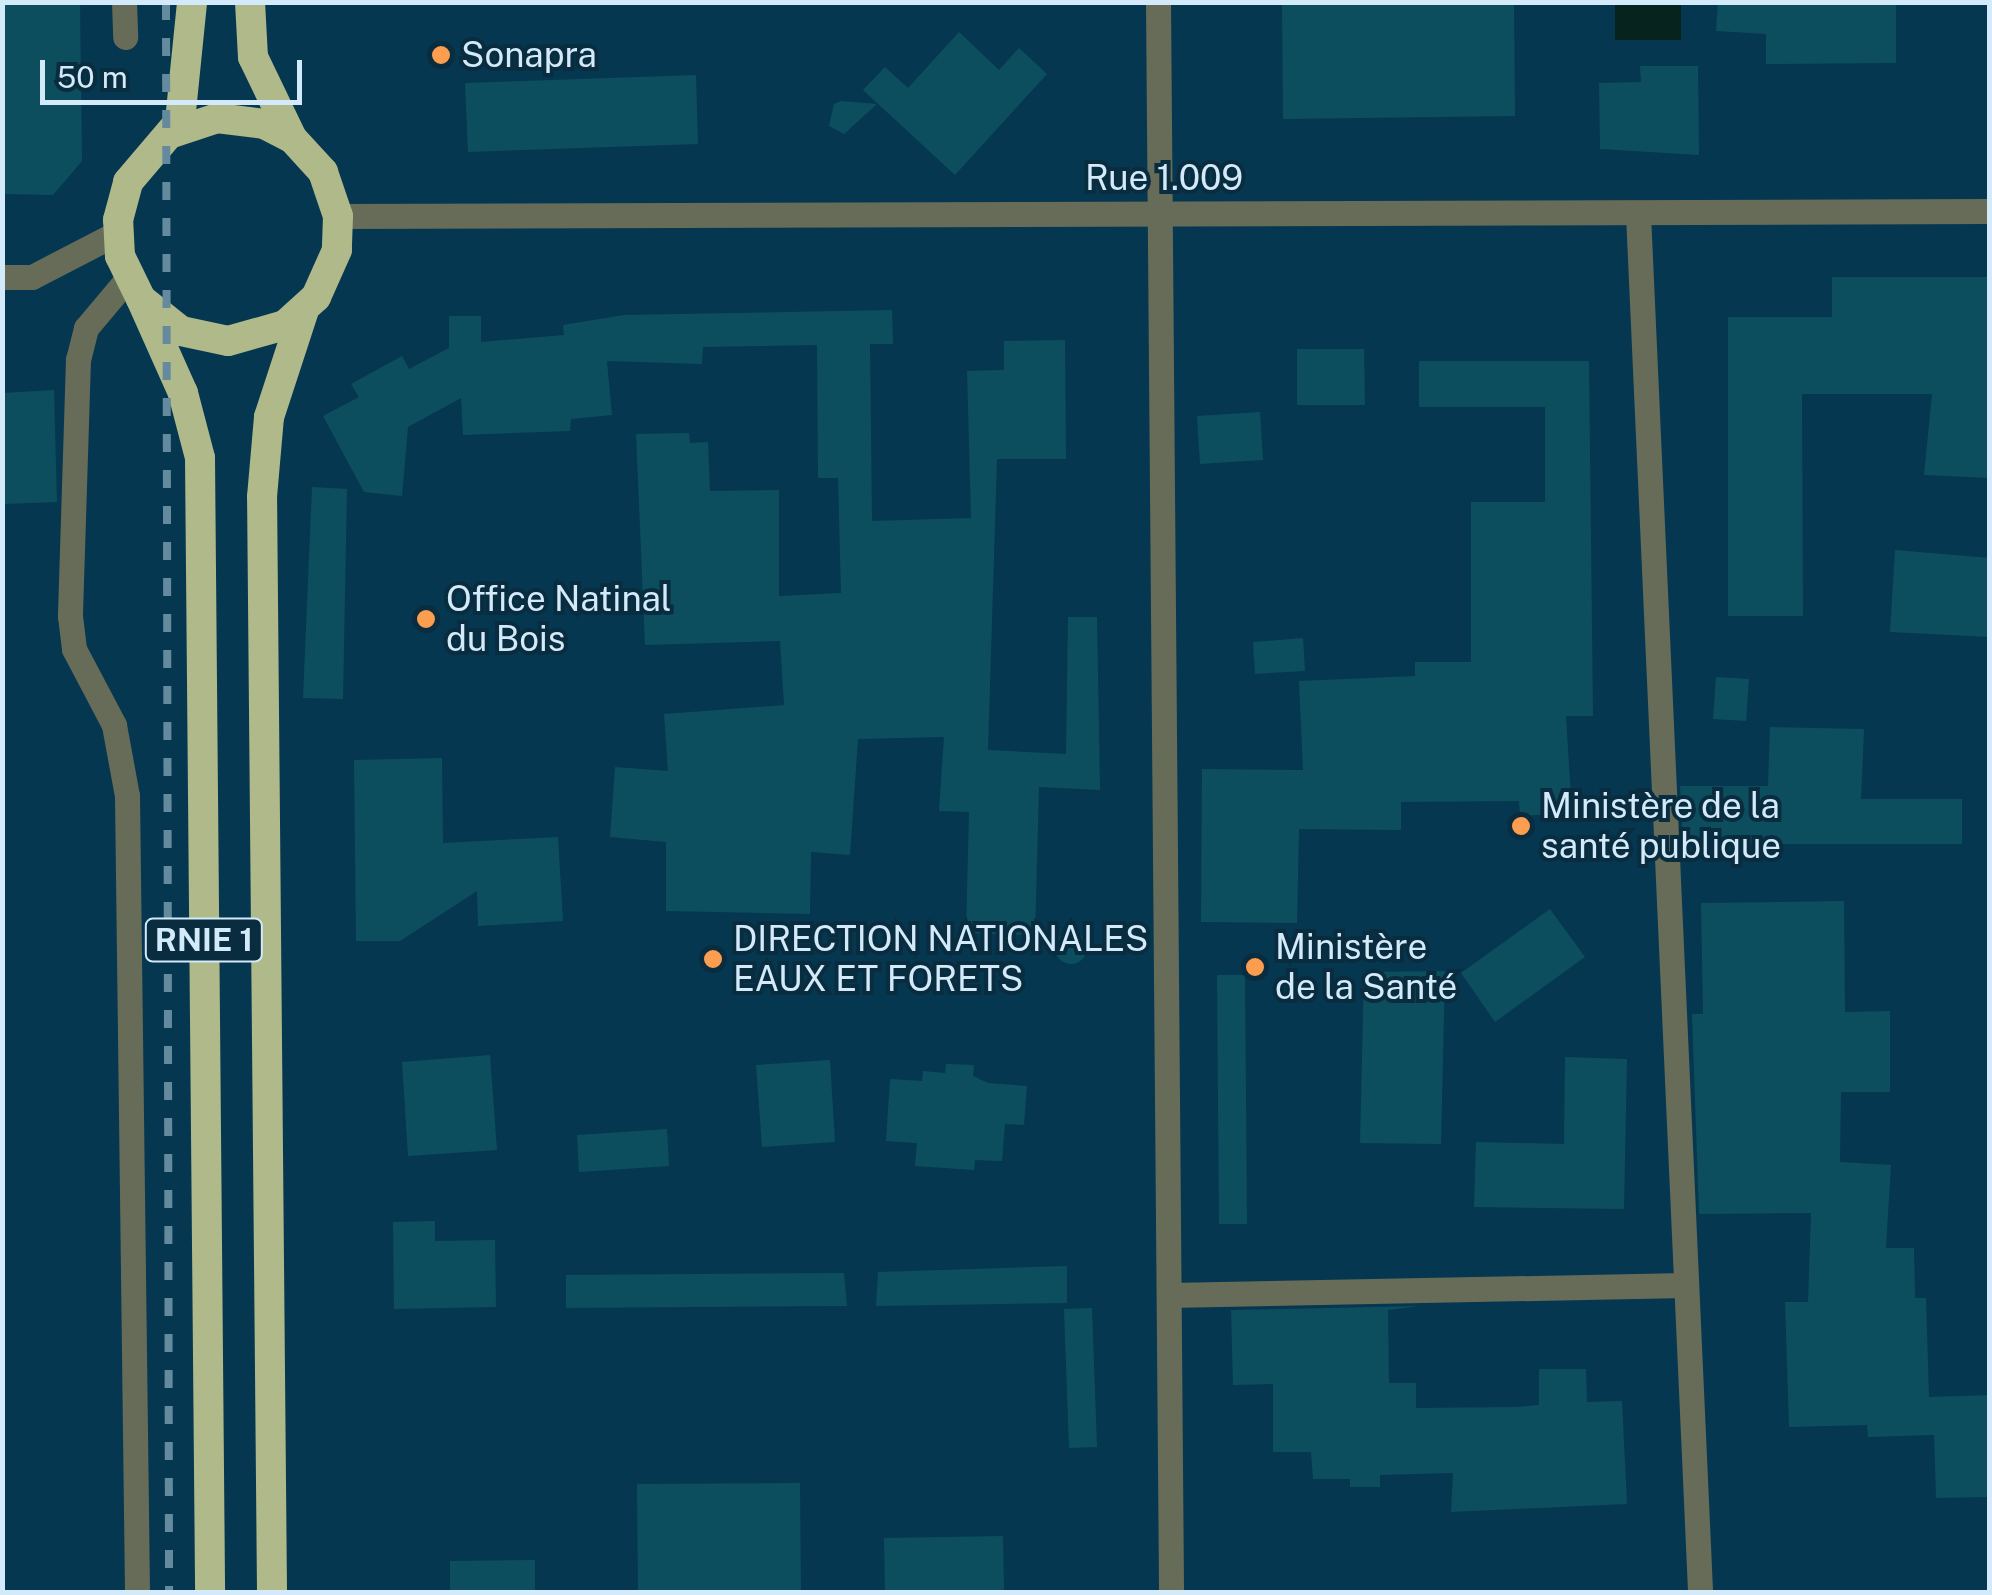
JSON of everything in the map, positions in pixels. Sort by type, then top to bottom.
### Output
[{"type":"highway","points":[[192,2],[185,88],[172,133],[233,118],[292,138]]},
{"type":"highway","name":"RNIE 1","points":[[250,2],[253,57],[292,138],[323,172],[338,216],[332,267],[304,310],[269,417],[262,497],[272,1592]]},
{"type":"highway","name":"RNIE 1","points":[[172,133],[134,170],[117,233],[135,289],[183,393],[200,458],[210,1592]]},
{"type":"highway","name":"RNIE 1","points":[[135,289],[181,331],[228,341],[274,331],[304,310]]},
{"type":"street","points":[[124,2],[125,37]]},
{"type":"street","points":[[1158,2],[1172,1592]]},
{"type":"street","name":"Rue 1.009","points":[[338,216],[1990,211]]},
{"type":"street","points":[[1638,214],[1700,1592]]},
{"type":"street","points":[[2,277],[32,277],[117,233]]},
{"type":"street","points":[[135,289],[86,328],[78,359],[70,616],[80,663],[114,725],[126,796],[137,1592]]},
{"type":"street","points":[[1169,1296],[1686,1285]]},
{"type":"shaded area","points":[[1615,4],[1681,4],[1681,40],[1615,40]]},
{"type":"building","points":[[2,2],[80,2],[82,161],[53,195],[2,194]]},
{"type":"building","points":[[1282,2],[1514,2],[1515,116],[1283,119]]},
{"type":"building","points":[[1718,2],[1896,2],[1896,63],[1766,64],[1766,34],[1716,31]]},
{"type":"building","points":[[959,32],[999,70],[1019,48],[1047,74],[955,175],[863,90],[885,67],[908,88]]},
{"type":"building","points":[[1640,66],[1698,66],[1699,155],[1600,149],[1599,83],[1641,82]]},
{"type":"building","points":[[696,75],[698,144],[468,152],[465,83]]},
{"type":"building","points":[[834,104],[877,104],[844,134],[829,126]]},
{"type":"building","points":[[1832,277],[1990,277],[1990,478],[1924,475],[1932,394],[1802,394],[1803,616],[1728,616],[1728,317],[1832,317]]},
{"type":"building","points":[[892,310],[893,344],[870,344],[872,521],[971,518],[967,371],[1004,370],[1004,341],[1065,340],[1066,459],[997,459],[988,750],[1066,754],[1068,617],[1097,617],[1100,790],[1039,787],[1035,935],[966,933],[969,812],[939,811],[944,737],[858,739],[850,855],[811,852],[810,914],[666,911],[666,842],[610,837],[615,767],[668,771],[664,714],[784,705],[780,641],[645,645],[636,434],[689,433],[690,443],[708,442],[710,491],[779,490],[779,596],[841,593],[838,478],[818,478],[817,345],[703,347],[702,364],[607,361],[612,415],[571,419],[570,431],[463,435],[461,398],[408,427],[402,496],[364,492],[323,416],[359,397],[351,384],[402,356],[409,369],[449,348],[449,316],[481,316],[481,342],[564,335],[563,325],[624,315]]},
{"type":"building","points":[[1297,349],[1364,349],[1365,405],[1297,405]]},
{"type":"building","points":[[1419,361],[1589,361],[1593,716],[1566,716],[1572,813],[1520,816],[1519,801],[1401,802],[1401,830],[1299,829],[1297,923],[1201,922],[1202,769],[1303,770],[1299,681],[1415,676],[1415,662],[1471,662],[1471,502],[1545,502],[1545,407],[1419,407]]},
{"type":"building","points":[[54,390],[57,502],[2,504],[2,393]]},
{"type":"building","points":[[1260,412],[1263,460],[1200,464],[1197,416]]},
{"type":"building","points":[[312,487],[347,489],[343,699],[303,698]]},
{"type":"building","points":[[1895,550],[1990,558],[1990,637],[1890,632]]},
{"type":"building","points":[[1303,638],[1305,671],[1255,674],[1253,642]]},
{"type":"building","points":[[1716,677],[1749,679],[1746,721],[1713,719]]},
{"type":"building","points":[[1770,727],[1864,729],[1861,799],[1962,799],[1962,844],[1683,844],[1680,786],[1768,786]]},
{"type":"building","points":[[442,758],[443,843],[558,837],[563,921],[478,926],[477,891],[400,941],[356,941],[354,760]]},
{"type":"building","points":[[1844,901],[1845,1012],[1890,1011],[1890,1092],[1841,1092],[1840,1162],[1891,1165],[1886,1248],[1914,1248],[1915,1298],[1926,1298],[1929,1397],[1990,1395],[1990,1497],[1936,1498],[1934,1435],[1868,1437],[1867,1425],[1789,1427],[1785,1302],[1808,1302],[1811,1213],[1699,1214],[1692,1014],[1703,1014],[1701,903]]},
{"type":"building","points":[[1550,909],[1585,957],[1495,1022],[1461,973]]},
{"type":"building","points":[[1071,932],[1082,937],[1087,948],[1082,959],[1071,964],[1060,959],[1055,948],[1060,937]]},
{"type":"building","points":[[1445,971],[1441,1144],[1360,1143],[1364,972]]},
{"type":"building","points":[[1217,975],[1245,975],[1247,1224],[1219,1224]]},
{"type":"building","points":[[490,1055],[497,1150],[408,1156],[402,1062]]},
{"type":"building","points":[[1565,1057],[1627,1059],[1624,1209],[1474,1207],[1476,1142],[1564,1144]]},
{"type":"building","points":[[830,1060],[835,1142],[762,1147],[756,1065]]},
{"type":"building","points":[[946,1064],[974,1065],[973,1076],[988,1083],[1027,1086],[1024,1125],[1005,1124],[1002,1161],[975,1160],[974,1170],[915,1166],[917,1143],[886,1141],[890,1079],[922,1081],[923,1071],[945,1073]]},
{"type":"building","points":[[667,1129],[669,1166],[579,1172],[577,1135]]},
{"type":"building","points":[[435,1221],[435,1241],[495,1240],[496,1307],[394,1309],[393,1222]]},
{"type":"building","points":[[1067,1266],[1067,1303],[876,1306],[878,1272]]},
{"type":"building","points":[[844,1273],[847,1306],[566,1308],[566,1275]]},
{"type":"building","points":[[1420,1306],[1388,1310],[1389,1383],[1416,1383],[1416,1408],[1516,1407],[1539,1405],[1539,1369],[1586,1369],[1587,1402],[1622,1401],[1627,1504],[1451,1512],[1453,1473],[1380,1475],[1380,1487],[1350,1487],[1350,1479],[1313,1479],[1311,1452],[1273,1452],[1273,1384],[1233,1385],[1231,1310]]},
{"type":"building","points":[[1092,1308],[1097,1447],[1069,1448],[1064,1309]]},
{"type":"building","points":[[800,1483],[801,1592],[638,1592],[637,1484]]},
{"type":"building","points":[[1003,1536],[1004,1592],[885,1592],[884,1538]]},
{"type":"building","points":[[535,1560],[535,1592],[450,1592],[450,1561]]},
{"type":"railway","points":[[166,2],[169,1592]]},
{"type":"place","name":"Sonapra","points":[[441,55]]},
{"type":"place","name":"Office Natinal du Bois","points":[[426,619]]},
{"type":"place","name":"Ministère de la santé publique","points":[[1521,826]]},
{"type":"place","name":"DIRECTION NATIONALES EAUX ET FORETS","points":[[713,959]]},
{"type":"place","name":"Ministère de la Santé","points":[[1255,967]]}]
